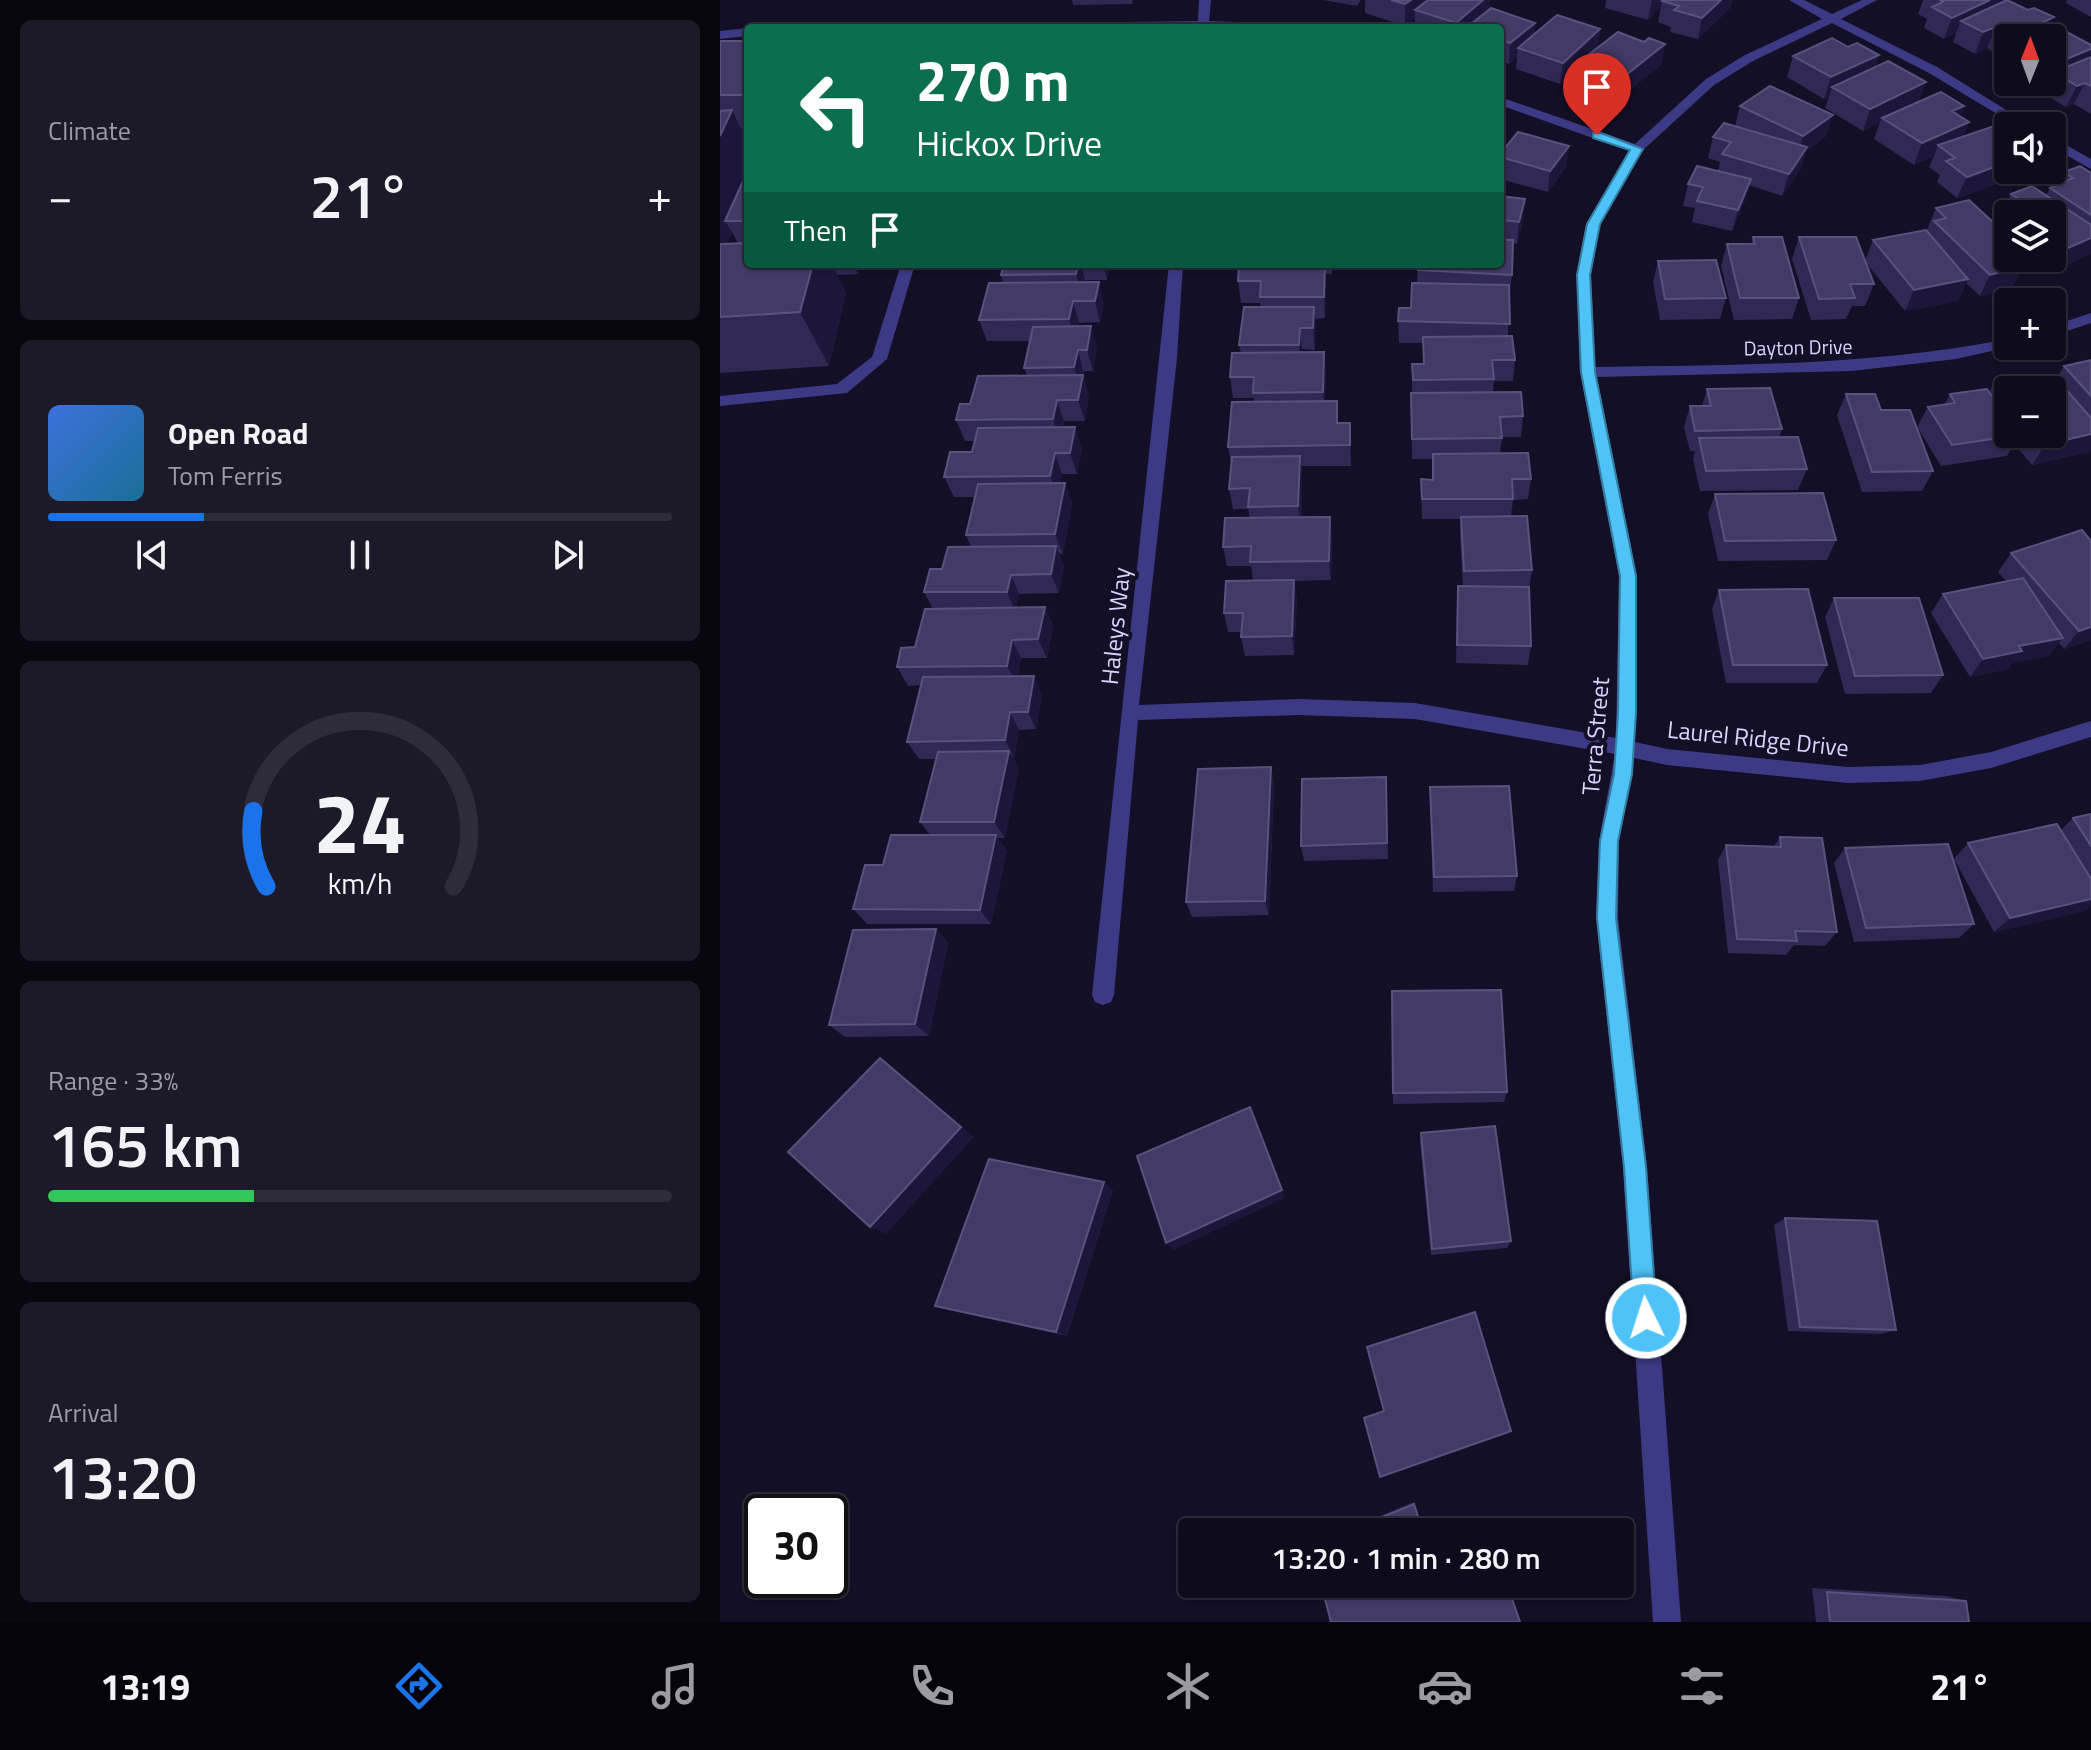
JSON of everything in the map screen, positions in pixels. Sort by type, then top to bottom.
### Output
[{"type":"street","points":[[1204,24],[1205,0]]},
{"type":"street","points":[[1795,0],[1933,70],[2003,112]]},
{"type":"street","name":"Terra Street","points":[[1667,1622],[1635,1167],[1607,918],[1609,841],[1623,774],[1628,576],[1588,372],[1584,275],[1593,224],[1637,149],[1710,82],[1749,58],[1871,0]]},
{"type":"street","points":[[720,35],[744,32]]},
{"type":"street","points":[[1504,102],[1637,149]]},
{"type":"street","points":[[2066,150],[2091,165]]},
{"type":"street","points":[[720,401],[841,389],[879,359],[907,268]]},
{"type":"street","name":"Haleys Way","points":[[1103,995],[1176,268]]},
{"type":"street","points":[[2066,326],[2091,318]]},
{"type":"street","name":"Dayton Drive","points":[[1588,372],[1861,366],[1922,361],[1994,347]]},
{"type":"street","name":"Laurel Ridge Drive","points":[[1129,713],[1299,707],[1415,711],[1667,757],[1848,775],[1920,773],[1991,760],[2091,729]]},
{"type":"building","points":[[1428,0],[1483,0],[1456,23],[1415,10]]},
{"type":"building","points":[[1663,0],[1721,0],[1702,18],[1674,10],[1679,6]]},
{"type":"building","points":[[1940,0],[1990,0],[1952,18],[1932,7],[1943,2]]},
{"type":"building","points":[[2007,0],[2054,17],[2039,24],[1994,24],[1994,28],[1983,32],[1961,21]]},
{"type":"building","points":[[1491,8],[1535,23],[1510,43],[1504,41],[1504,24],[1471,24]]},
{"type":"building","points":[[1557,15],[1600,29],[1563,63],[1518,48]]},
{"type":"building","points":[[1618,32],[1644,42],[1649,38],[1665,44],[1626,75],[1608,67],[1597,75],[1574,66]]},
{"type":"building","points":[[2066,32],[2091,45],[2091,49],[2066,59]]},
{"type":"building","points":[[1832,38],[1848,47],[1857,43],[1879,55],[1831,77],[1793,56]]},
{"type":"building","points":[[720,41],[744,41],[744,95],[720,95]]},
{"type":"building","points":[[2091,57],[2091,86],[2085,83],[2077,86],[2066,79],[2066,67]]},
{"type":"building","points":[[1888,61],[1926,82],[1870,109],[1832,87]]},
{"type":"building","points":[[1770,86],[1833,115],[1803,136],[1740,106]]},
{"type":"building","points":[[1941,92],[1964,106],[1952,111],[1969,122],[1922,143],[1882,118]]},
{"type":"building","points":[[732,110],[720,136],[720,111]]},
{"type":"building","points":[[1724,123],[1807,147],[1789,174],[1722,154],[1731,142],[1713,137]]},
{"type":"building","points":[[1994,126],[1994,167],[1967,177],[1946,161],[1955,158],[1938,145]]},
{"type":"building","points":[[1518,132],[1569,146],[1550,171],[1504,158],[1504,149]]},
{"type":"building","points":[[1697,166],[1751,179],[1738,210],[1697,201],[1703,187],[1688,184]]},
{"type":"building","points":[[2080,166],[2091,173],[2091,215],[2050,188],[2066,184],[2073,178],[2066,171]]},
{"type":"building","points":[[744,179],[744,221],[725,221]]},
{"type":"building","points":[[2032,186],[2053,200],[2020,200],[2011,194]]},
{"type":"building","points":[[1504,196],[1525,199],[1519,222],[1504,220]]},
{"type":"building","points":[[1969,200],[1994,223],[1994,272],[2001,272],[1990,275],[1934,221],[1946,218],[1936,208]]},
{"type":"building","points":[[2066,208],[2091,225],[2091,238],[2066,249]]},
{"type":"building","points":[[1926,230],[1968,279],[1914,290],[1873,240]]},
{"type":"building","points":[[1753,237],[1782,237],[1799,298],[1740,298],[1727,244],[1755,244]]},
{"type":"building","points":[[1799,237],[1856,237],[1874,284],[1850,284],[1855,298],[1819,299]]},
{"type":"building","points":[[1504,240],[1513,240],[1512,275],[1418,270],[1504,268]]},
{"type":"building","points":[[744,243],[744,268],[812,268],[800,312],[720,317],[720,244]]},
{"type":"building","points":[[1716,260],[1726,298],[1665,299],[1658,261]]},
{"type":"building","points":[[1003,268],[1077,268],[1076,274],[1001,275]]},
{"type":"building","points":[[1239,268],[1325,268],[1324,297],[1260,297],[1261,281],[1238,281]]},
{"type":"building","points":[[1099,282],[1095,301],[1073,301],[1069,319],[979,320],[989,283]]},
{"type":"building","points":[[1412,283],[1509,285],[1510,324],[1398,321],[1399,308],[1411,308]]},
{"type":"building","points":[[1244,307],[1314,307],[1313,328],[1300,328],[1299,345],[1239,345]]},
{"type":"building","points":[[1091,326],[1087,350],[1078,350],[1074,367],[1024,368],[1033,327]]},
{"type":"building","points":[[1512,336],[1515,360],[1492,360],[1494,379],[1413,380],[1412,364],[1424,364],[1423,337]]},
{"type":"building","points":[[1324,352],[1323,392],[1253,393],[1254,377],[1230,377],[1232,353]]},
{"type":"building","points":[[2091,360],[2091,396],[2064,366]]},
{"type":"building","points":[[1083,375],[1078,400],[1057,400],[1053,419],[956,420],[960,404],[970,404],[978,376]]},
{"type":"building","points":[[1770,388],[1782,429],[1695,431],[1690,406],[1711,406],[1707,389]]},
{"type":"building","points":[[1987,389],[1994,399],[1994,439],[1952,445],[1928,407],[1955,403],[1950,394]]},
{"type":"building","points":[[2066,389],[2091,418],[2091,434],[2066,440]]},
{"type":"building","points":[[1521,392],[1523,416],[1500,417],[1502,438],[1412,439],[1411,393]]},
{"type":"building","points":[[1846,394],[1875,394],[1881,410],[1910,410],[1933,471],[1872,472]]},
{"type":"building","points":[[1337,401],[1337,423],[1350,423],[1350,445],[1228,447],[1232,402]]},
{"type":"building","points":[[1075,427],[1070,453],[1055,453],[1050,476],[944,477],[950,452],[972,452],[978,428]]},
{"type":"building","points":[[1798,437],[1807,469],[1706,471],[1699,438]]},
{"type":"building","points":[[1528,453],[1531,479],[1512,479],[1513,499],[1422,499],[1421,479],[1433,480],[1433,454]]},
{"type":"building","points":[[1300,456],[1298,506],[1248,507],[1250,488],[1229,489],[1232,457]]},
{"type":"building","points":[[1065,483],[1055,534],[966,535],[978,484]]},
{"type":"building","points":[[1823,493],[1836,540],[1725,541],[1715,494]]},
{"type":"building","points":[[1527,516],[1532,570],[1464,571],[1461,517]]},
{"type":"building","points":[[1330,517],[1329,561],[1250,562],[1251,546],[1223,547],[1225,518]]},
{"type":"building","points":[[2082,530],[2091,541],[2091,627],[2079,631],[2011,553]]},
{"type":"building","points":[[1056,546],[1051,574],[1011,575],[1007,592],[924,592],[930,569],[942,569],[948,547]]},
{"type":"building","points":[[2023,578],[2063,638],[2019,646],[2022,651],[1983,659],[1943,594]]},
{"type":"building","points":[[1294,580],[1292,636],[1241,637],[1243,613],[1224,613],[1226,581]]},
{"type":"building","points":[[1458,586],[1529,587],[1531,646],[1457,645]]},
{"type":"building","points":[[1808,589],[1827,665],[1733,665],[1719,590]]},
{"type":"building","points":[[1834,598],[1919,598],[1943,675],[1855,676]]},
{"type":"building","points":[[1045,607],[1038,639],[1012,640],[1007,666],[897,667],[901,648],[915,647],[925,609]]},
{"type":"building","points":[[1034,676],[1028,712],[1010,712],[1005,740],[907,742],[923,677]]},
{"type":"building","points":[[1009,751],[994,822],[920,822],[938,752]]},
{"type":"building","points":[[1271,767],[1265,901],[1186,902],[1198,769]]},
{"type":"building","points":[[1386,777],[1387,843],[1301,846],[1302,779]]},
{"type":"building","points":[[1509,786],[1517,876],[1434,877],[1430,787]]},
{"type":"building","points":[[2091,814],[2091,846],[2073,818]]},
{"type":"building","points":[[2057,824],[2091,879],[2091,899],[2010,918],[1968,843]]},
{"type":"building","points":[[891,835],[996,835],[980,910],[853,909],[865,865],[883,865]]},
{"type":"building","points":[[1780,837],[1822,838],[1837,932],[1795,931],[1797,941],[1737,939],[1726,845],[1781,847]]},
{"type":"building","points":[[1948,844],[1974,924],[1866,928],[1845,848]]},
{"type":"building","points":[[936,929],[915,1024],[829,1025],[853,930]]},
{"type":"building","points":[[1501,990],[1507,1092],[1393,1093],[1392,991]]},
{"type":"building","points":[[880,1058],[961,1127],[870,1227],[788,1152]]},
{"type":"building","points":[[1250,1107],[1282,1190],[1166,1243],[1137,1156]]},
{"type":"building","points":[[1495,1126],[1511,1241],[1432,1249],[1421,1133]]},
{"type":"building","points":[[989,1159],[1104,1182],[1056,1332],[935,1306]]},
{"type":"building","points":[[1785,1218],[1877,1221],[1896,1330],[1800,1327]]},
{"type":"building","points":[[1475,1312],[1511,1431],[1380,1477],[1364,1418],[1384,1411],[1367,1347]]},
{"type":"building","points":[[1414,1504],[1418,1518],[1380,1518]]},
{"type":"building","points":[[1827,1592],[1966,1601],[1969,1622],[1830,1622]]},
{"type":"building","points":[[1325,1598],[1512,1598],[1520,1622],[1331,1622]]},
{"type":"route","points":[[1597,135],[1637,149],[1593,224],[1584,275],[1588,372],[1628,576],[1627,713],[1623,774],[1609,841],[1607,918],[1635,1167],[1646,1318]]}]
